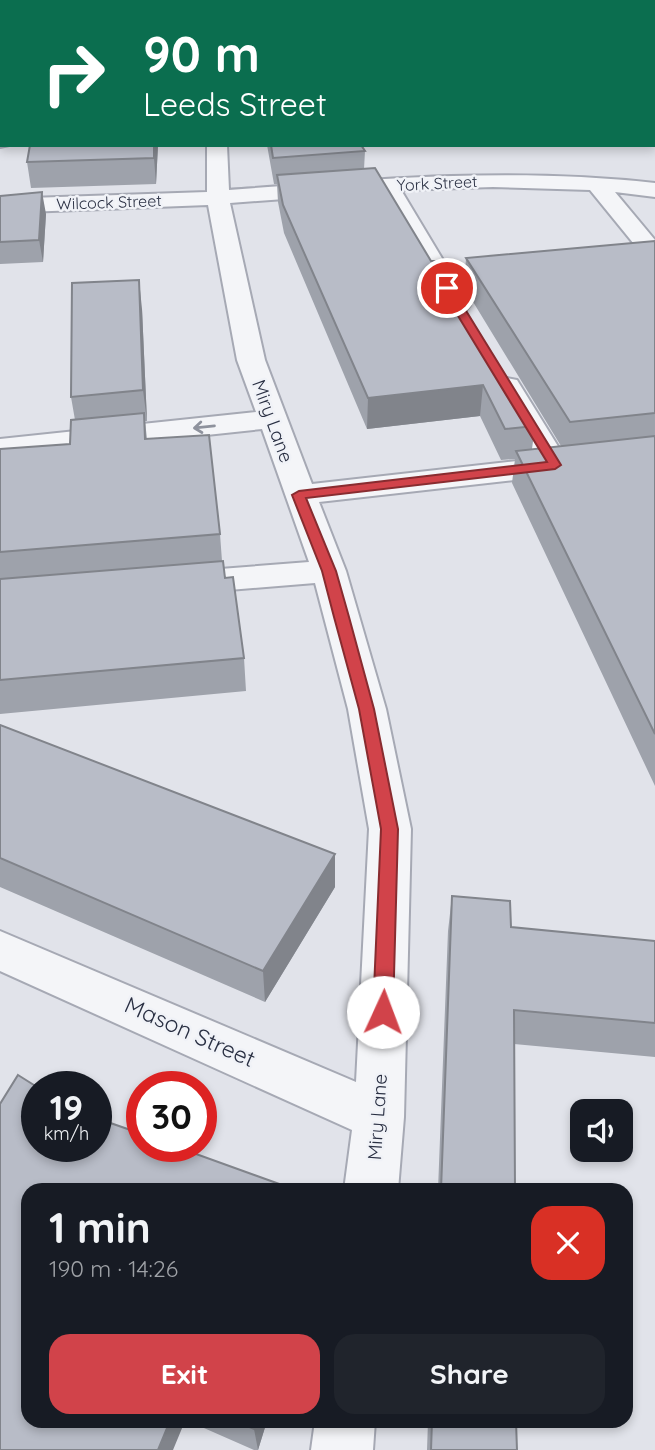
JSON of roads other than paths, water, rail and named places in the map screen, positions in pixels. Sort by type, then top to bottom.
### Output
[{"type":"street","name":"Miry Lane","points":[[217,147],[219,198],[251,360],[329,571],[366,709],[390,829],[379,1117],[372,1183]]},
{"type":"street","name":"York Street","points":[[219,198],[512,179],[596,183],[655,190]]},
{"type":"street","points":[[596,183],[655,255]]},
{"type":"street","points":[[388,186],[468,323]]},
{"type":"street","name":"Wilcock Street","points":[[0,206],[219,198]]},
{"type":"street","points":[[490,359],[555,465]]},
{"type":"street","points":[[0,448],[272,419]]},
{"type":"street","points":[[299,495],[655,455]]},
{"type":"street","points":[[151,586],[329,571]]},
{"type":"street","name":"Mason Street","points":[[0,950],[379,1117]]},
{"type":"street","points":[[342,1450],[344,1428]]}]
